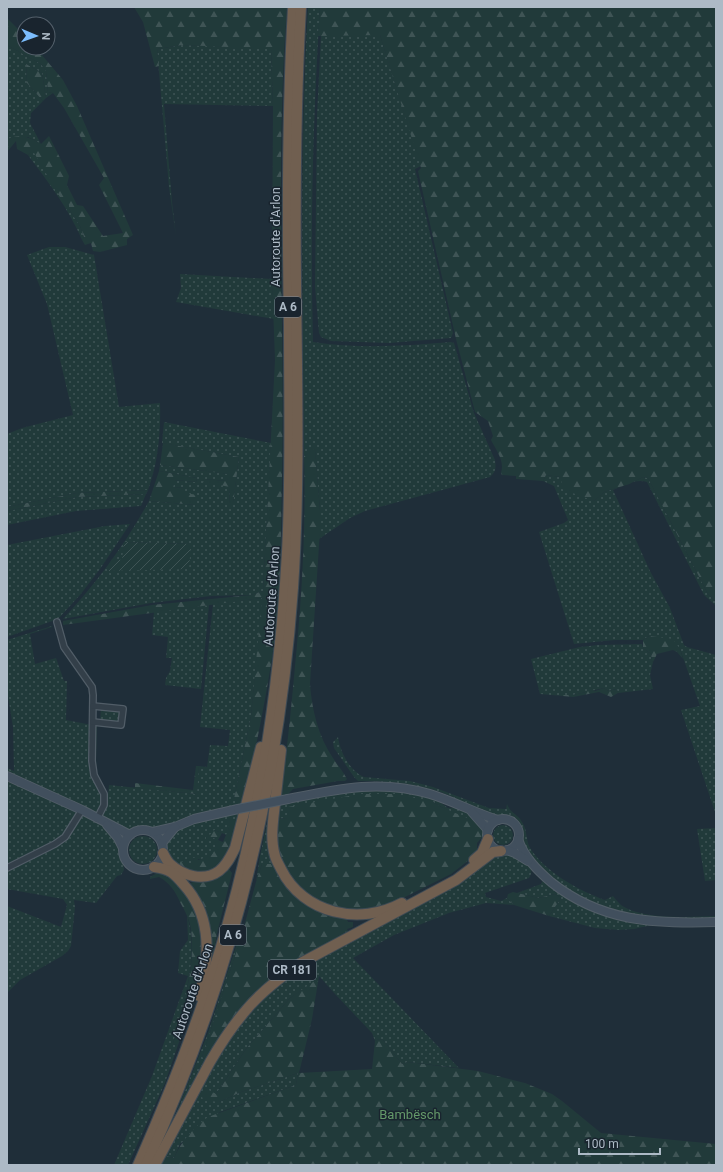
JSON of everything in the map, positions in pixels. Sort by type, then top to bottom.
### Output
[{"type":"highway","name":"Autoroute d'Arlon","points":[[138,1165],[185,1053],[215,966],[231,913],[250,835],[270,732],[284,606],[289,498],[287,154],[293,7]]},
{"type":"highway","name":"Autoroute d'Arlon","points":[[146,1165],[162,1132],[193,1055],[235,930],[270,781],[283,695],[293,587],[297,499],[295,154],[301,7]]},
{"type":"highway","name":"A 6","points":[[283,695],[285,716],[272,834],[275,856],[284,875],[296,891],[316,906],[335,912],[355,914],[374,913],[399,905],[453,876],[471,863],[482,853],[488,835]]},
{"type":"highway","points":[[163,848],[168,863],[187,874],[195,877],[214,874],[221,870],[228,862],[235,848],[262,743],[270,732]]},
{"type":"highway","name":"CR 181","points":[[155,1165],[200,1079],[220,1046],[248,1008],[285,974],[301,963],[456,880],[493,852],[504,850]]},
{"type":"highway","name":"A 6","points":[[154,867],[169,870],[176,875],[188,889],[195,899],[205,928],[207,947],[206,966],[201,989],[186,1035],[185,1053]]},
{"type":"main road","points":[[7,776],[82,810],[130,835]]},
{"type":"main road","points":[[175,827],[163,848],[158,863],[154,867],[143,870],[132,866],[125,858],[124,848],[127,838],[141,830],[153,832],[175,827],[194,819],[357,786],[386,786],[416,790],[498,820],[507,820],[512,822],[518,829],[518,839],[522,849],[532,864]]},
{"type":"main road","points":[[470,810],[488,835],[493,847],[515,853],[532,864],[556,886],[574,897],[609,913],[648,921],[676,923],[716,922]]},
{"type":"main road","points":[[488,835],[494,822],[498,820]]},
{"type":"main road","points":[[105,823],[118,838],[124,848]]},
{"type":"main road","points":[[153,832],[160,839],[163,848]]},
{"type":"main road","points":[[504,850],[514,846],[518,839]]},
{"type":"street","points":[[57,622],[64,647],[92,687],[92,761],[94,776],[104,794],[104,805],[97,819]]},
{"type":"street","points":[[93,706],[123,710],[121,725],[93,722]]},
{"type":"street","points":[[7,868],[55,844],[65,837],[82,810]]},
{"type":"green space","points":[[134,7],[287,7],[283,66],[281,184],[283,419],[279,592],[276,629],[263,711],[246,792],[239,801],[234,799],[251,716],[262,598],[63,625],[63,621],[152,605],[251,595],[263,591],[275,360],[272,279],[273,106],[271,49],[182,45],[157,49],[159,66],[155,67],[143,22]]},
{"type":"green space","points":[[308,7],[320,7],[313,174],[313,342],[348,346],[399,346],[454,343],[474,413],[495,460],[495,470],[490,477],[365,511],[350,518],[319,539],[320,511],[315,449],[304,456],[302,288],[303,119]]},
{"type":"green space","points":[[320,7],[716,7],[716,602],[708,594],[648,478],[643,477],[629,484],[604,492],[594,501],[562,489],[561,477],[546,475],[543,481],[516,479],[516,476],[502,475],[501,460],[491,440],[493,436],[488,421],[475,412],[456,339],[418,171],[421,168],[380,35],[318,36]]},
{"type":"green space","points":[[7,18],[16,27],[16,50],[7,45]]},
{"type":"green space","points":[[321,35],[380,35],[421,166],[415,169],[453,333],[451,338],[389,343],[331,341],[321,337],[319,333],[315,287],[317,115]]},
{"type":"green space","points":[[7,45],[16,50],[16,56],[27,56],[41,64],[46,71],[48,92],[53,93],[46,98],[42,73],[26,64],[27,83],[43,101],[31,113],[30,123],[41,144],[28,137],[8,139]]},
{"type":"green space","points":[[182,45],[271,48],[273,106],[164,104],[176,236],[169,187],[157,49]]},
{"type":"green space","points":[[27,56],[43,56],[63,80],[77,106],[133,235],[127,239],[127,245],[100,252],[93,251],[91,243],[85,245],[82,240],[84,237],[80,226],[69,209],[69,205],[64,204],[33,151],[28,155],[17,149],[16,141],[7,152],[7,136],[8,139],[21,136],[41,144],[49,136],[69,176],[67,185],[77,205],[83,206],[103,236],[123,233],[99,185],[104,178],[64,108],[53,93],[48,92],[46,71],[41,64]]},
{"type":"green space","points":[[26,64],[42,73],[46,98],[43,101],[27,83]]},
{"type":"green space","points":[[33,150],[64,203],[69,205],[69,209],[80,226],[84,237],[82,240],[71,217],[28,155]]},
{"type":"green space","points":[[49,247],[65,247],[94,255],[119,407],[160,403],[160,425],[156,458],[148,490],[77,493],[7,507],[7,434],[22,428],[73,415],[47,304],[27,255]]},
{"type":"green space","points":[[180,274],[272,279],[274,319],[176,302],[181,288]]},
{"type":"green space","points":[[164,422],[271,443],[263,591],[251,595],[211,596],[151,603],[63,619],[110,563],[149,501],[196,505],[184,493],[185,488],[173,487],[174,480],[196,482],[197,478],[159,471],[160,465],[229,474],[227,481],[203,479],[230,487],[229,503],[233,503],[239,457],[162,443]],"holes":[[[124,542],[191,544],[123,560]]]},
{"type":"green space","points":[[163,443],[239,457],[233,504],[229,503],[230,487],[203,482],[203,479],[227,481],[228,474],[160,465]]},
{"type":"green space","points":[[315,448],[320,530],[310,684],[314,713],[323,741],[347,779],[345,781],[293,789],[287,795],[280,796],[289,731],[300,614],[304,535],[304,456]]},
{"type":"green space","points":[[159,471],[197,478],[196,482],[175,480],[173,487],[185,488],[185,493],[197,495],[196,505],[149,501]]},
{"type":"green space","points":[[546,475],[561,477],[594,501],[604,492],[620,487],[613,490],[650,571],[670,608],[684,645],[716,655],[716,815],[681,710],[700,706],[680,649],[649,636],[643,640],[615,640],[574,644],[539,532],[564,523],[568,520],[554,486],[543,481]]},
{"type":"green space","points":[[643,477],[648,478],[708,594],[716,602],[716,606],[704,595],[647,482],[633,482]]},
{"type":"green space","points":[[148,490],[146,494],[77,497],[7,511],[7,507],[77,493]]},
{"type":"green space","points":[[146,494],[141,506],[76,511],[7,525],[7,511],[77,497]]},
{"type":"green space","points":[[130,524],[100,569],[80,595],[58,619],[7,637],[7,545],[105,526]]},
{"type":"green space","points":[[124,542],[191,544],[189,569],[108,571],[108,566],[112,559],[122,560]]},
{"type":"green space","points":[[263,598],[251,716],[234,799],[246,792],[238,826],[229,828],[227,835],[214,830],[212,837],[216,839],[216,846],[214,853],[203,859],[193,858],[195,864],[179,867],[166,854],[167,841],[175,827],[157,829],[145,827],[123,831],[106,824],[121,847],[124,870],[121,875],[117,876],[96,903],[74,900],[75,907],[71,946],[68,951],[20,980],[7,993],[7,906],[61,927],[67,905],[63,899],[7,889],[7,768],[14,771],[13,727],[7,690],[7,640],[52,626],[30,634],[35,664],[56,658],[64,681],[67,681],[66,720],[97,726],[97,773],[104,794],[108,794],[109,785],[196,794],[199,766],[207,767],[210,745],[228,746],[230,730],[200,727],[213,604]]},
{"type":"green space","points":[[209,605],[201,689],[165,685],[166,678],[170,671],[172,658],[166,658],[168,637],[152,635],[154,612]]},
{"type":"green space","points":[[649,636],[673,639],[680,649],[683,659],[673,650],[657,654],[653,662],[651,654],[643,648],[643,640]]},
{"type":"green space","points":[[642,644],[643,648],[651,654],[653,662],[650,675],[653,689],[618,693],[616,689],[608,691],[604,688],[563,696],[540,694],[531,659],[580,647]]},
{"type":"green space","points":[[589,688],[595,691],[604,688],[608,691],[617,689],[618,693],[611,697],[599,692],[573,697],[563,696],[586,692]]},
{"type":"green space","points":[[101,707],[123,709],[121,725],[100,723]]},
{"type":"green space","points":[[338,737],[346,760],[354,770],[364,777],[410,781],[433,787],[489,808],[506,809],[507,804],[510,810],[519,817],[524,825],[529,846],[535,855],[552,872],[573,886],[605,900],[613,896],[621,905],[630,910],[641,913],[667,916],[716,916],[716,926],[647,926],[619,930],[595,928],[549,916],[561,898],[555,894],[539,898],[517,893],[541,884],[543,880],[532,865],[529,878],[485,893],[486,897],[501,901],[507,898],[514,905],[486,903],[449,913],[394,935],[353,958],[459,1068],[408,1062],[402,1064],[383,1040],[379,1039],[375,1041],[372,1033],[319,976],[318,982],[316,981],[290,998],[246,1049],[216,1094],[219,1102],[241,1092],[298,1073],[296,1085],[220,1112],[180,1144],[174,1158],[166,1156],[205,1080],[227,1044],[258,1005],[283,982],[303,967],[488,858],[508,853],[531,864],[524,850],[520,826],[513,819],[487,815],[449,795],[422,787],[380,781],[358,781],[334,748],[333,742]]},
{"type":"green space","points":[[196,766],[199,766],[197,794],[135,788],[135,783],[193,790]]},
{"type":"green space","points":[[354,791],[404,791],[437,800],[448,808],[466,812],[482,826],[433,802],[277,819],[278,805]]},
{"type":"green space","points":[[360,794],[396,794],[433,802],[482,826],[484,835],[477,843],[477,850],[469,860],[451,874],[397,901],[374,909],[351,911],[317,902],[297,886],[282,864],[277,847],[276,819],[287,818],[288,807]]},
{"type":"green space","points":[[272,799],[281,876],[262,864],[256,882],[260,856]]},
{"type":"green space","points":[[231,817],[238,826],[230,850],[220,864],[214,869],[197,873],[179,867],[180,861],[194,864],[193,858],[197,857],[198,860],[210,856],[214,852],[216,839],[212,837],[206,839],[206,836],[211,834],[214,830],[222,833],[218,840],[223,842],[229,828],[227,818]]},
{"type":"green space","points":[[503,825],[510,828],[513,835],[510,842],[503,845],[496,842],[493,835],[496,828]]},
{"type":"green space","points":[[716,828],[716,880],[705,881],[697,829]]},
{"type":"green space","points":[[143,836],[153,840],[157,850],[153,860],[143,864],[133,860],[129,850],[133,840]]},
{"type":"green space","points":[[262,864],[271,864],[294,893],[346,917],[348,922],[353,922],[353,927],[347,929],[348,931],[299,959],[215,1043],[207,1059],[202,1057],[241,938]]},
{"type":"green space","points":[[229,869],[232,873],[209,967],[209,947],[190,887],[191,883],[215,876]]},
{"type":"green space","points":[[162,870],[173,876],[197,911],[204,948],[196,997],[178,1045],[173,1044],[190,973],[192,959],[191,930],[187,916],[172,888],[159,877],[150,879],[150,877]]},
{"type":"green space","points":[[513,892],[539,898],[555,894],[561,898],[549,916],[514,905],[507,898],[508,894]]},
{"type":"green space","points":[[187,915],[191,931],[191,964],[189,980],[173,1044],[178,1045],[165,1083],[128,1165],[114,1165],[152,1076],[188,976],[178,973],[180,951],[188,940]]},
{"type":"green space","points":[[239,937],[241,938],[202,1057],[207,1059],[173,1121],[208,1033]]},
{"type":"green space","name":"Bambësch","points":[[316,980],[318,982],[312,1019],[299,1073],[372,1069],[375,1041],[379,1039],[383,1040],[402,1064],[408,1062],[478,1071],[525,1083],[552,1094],[601,1133],[716,1144],[716,1165],[161,1165],[166,1156],[174,1158],[188,1135],[208,1117],[296,1085],[298,1073],[241,1092],[219,1102],[203,1100],[201,1093],[205,1088],[216,1094],[246,1049],[290,998]]}]
